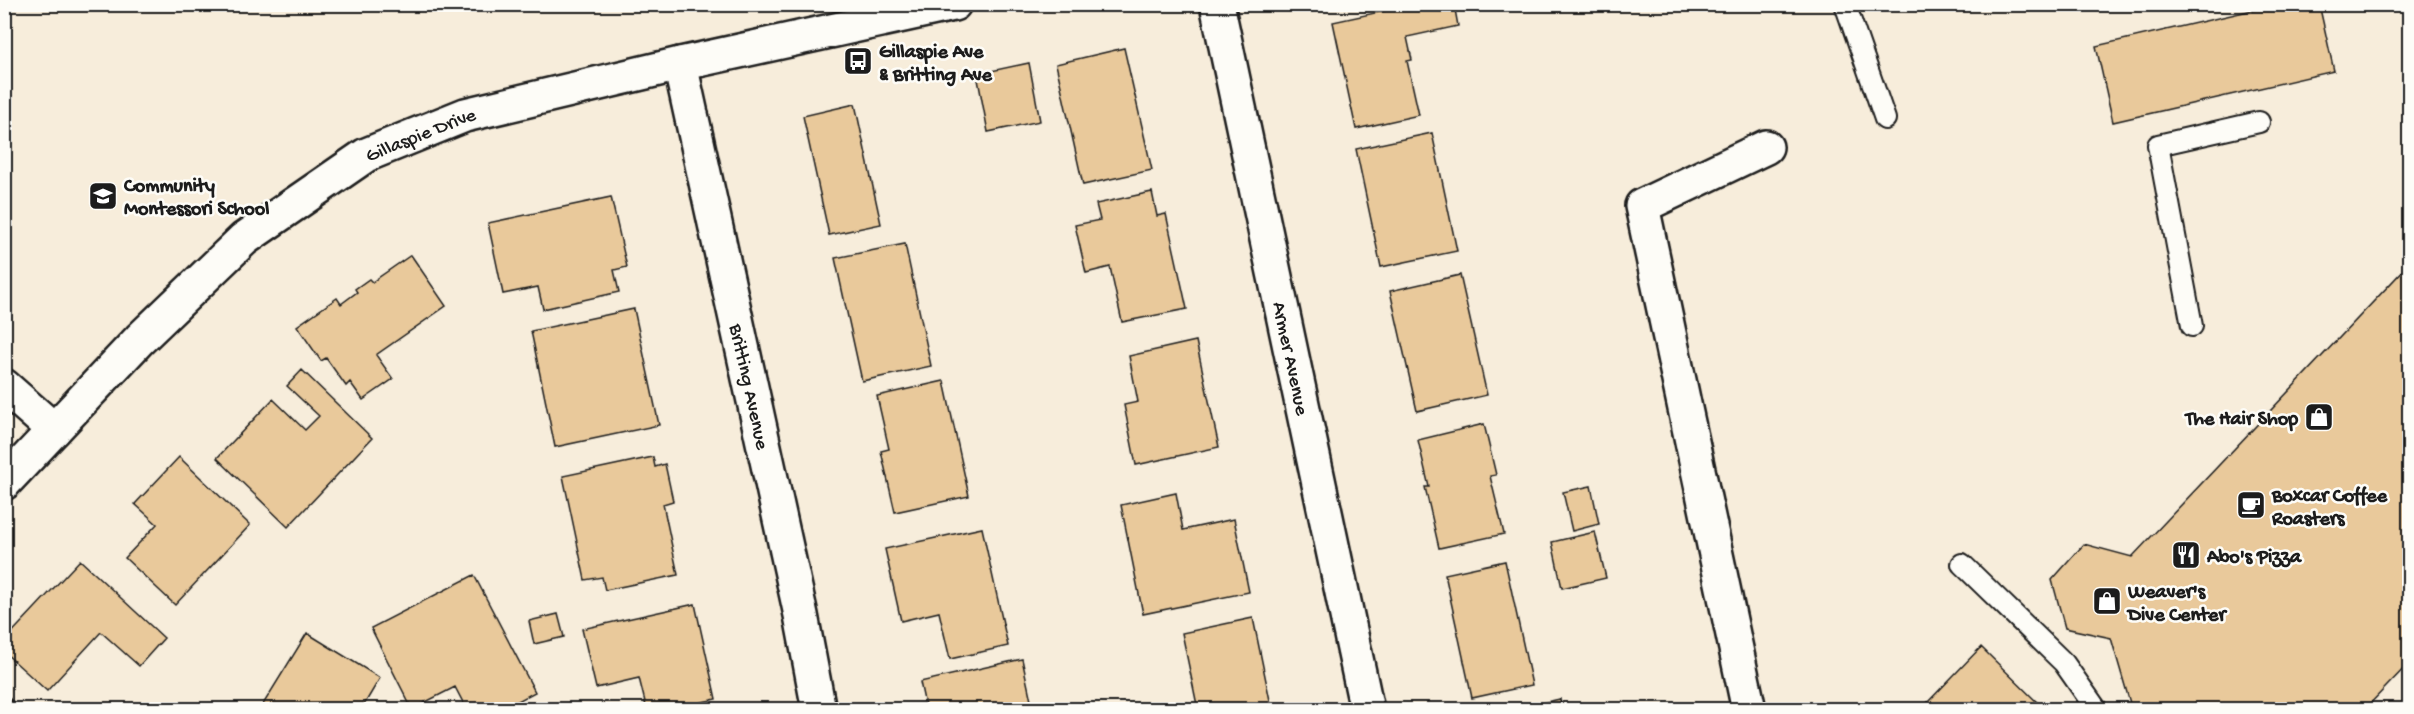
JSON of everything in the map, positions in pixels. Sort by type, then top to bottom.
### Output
[{"type":"street","name":"Gillaspie Drive","points":[[4,483],[140,339],[244,239],[366,155],[465,115],[680,64],[954,4]]},
{"type":"street","name":"Armer Avenue","points":[[1217,4],[1367,710]]},
{"type":"street","name":"Britting Avenue","points":[[680,64],[801,615],[819,710]]},
{"type":"street","points":[[1749,710],[1642,206],[1766,147]]},
{"type":"street","points":[[4,386],[54,430]]},
{"type":"lane","points":[[1845,4],[1885,119]]},
{"type":"lane","points":[[2192,326],[2158,145],[2259,122]]},
{"type":"lane","points":[[1962,564],[2064,663],[2097,710]]},
{"type":"building","points":[[1403,4],[1454,4],[1458,26],[1407,37],[1412,60],[1407,61],[1419,115],[1356,129],[1333,22],[1403,7]]},
{"type":"building","points":[[2279,4],[2319,4],[2334,71],[2113,122],[2096,46]]},
{"type":"building","points":[[1124,48],[1152,170],[1083,185],[1056,64]]},
{"type":"building","points":[[1029,63],[1040,121],[988,132],[977,74]]},
{"type":"building","points":[[855,104],[881,224],[829,235],[803,116]]},
{"type":"building","points":[[1432,133],[1457,251],[1381,267],[1356,149]]},
{"type":"building","points":[[1152,192],[1157,216],[1166,214],[1187,309],[1122,322],[1110,267],[1086,273],[1075,225],[1100,220],[1096,204]]},
{"type":"building","points":[[611,197],[627,267],[614,270],[619,292],[543,309],[538,287],[503,294],[488,223]]},
{"type":"building","points":[[905,244],[931,366],[862,381],[835,258]]},
{"type":"building","points":[[411,255],[446,306],[376,355],[393,379],[363,400],[350,382],[346,386],[326,358],[321,361],[297,326],[337,298],[341,304],[357,292],[355,289],[369,279],[372,282]]},
{"type":"building","points":[[2410,263],[2410,662],[2364,710],[2132,710],[2111,638],[2065,628],[2052,580],[2084,544],[2132,557]]},
{"type":"building","points":[[1460,275],[1487,395],[1417,411],[1390,291]]},
{"type":"building","points":[[634,309],[659,425],[555,447],[531,331]]},
{"type":"building","points":[[1196,341],[1219,447],[1136,465],[1124,405],[1138,402],[1129,356]]},
{"type":"building","points":[[302,370],[372,438],[288,527],[217,458],[273,399],[305,430],[319,416],[287,386]]},
{"type":"building","points":[[944,381],[969,496],[895,512],[881,451],[889,449],[877,396]]},
{"type":"building","points":[[1484,424],[1496,475],[1490,476],[1504,534],[1439,548],[1425,487],[1429,487],[1418,440]]},
{"type":"building","points":[[179,457],[250,525],[175,605],[125,558],[157,524],[135,504]]},
{"type":"building","points":[[653,457],[655,467],[665,464],[673,501],[663,504],[678,575],[605,590],[602,577],[585,580],[563,476]]},
{"type":"building","points":[[1591,486],[1599,524],[1572,531],[1563,492]]},
{"type":"building","points":[[1176,493],[1183,530],[1234,519],[1249,592],[1143,614],[1121,505]]},
{"type":"building","points":[[982,528],[1008,646],[950,659],[939,612],[901,621],[885,549]]},
{"type":"building","points":[[1595,532],[1606,578],[1562,588],[1552,542]]},
{"type":"building","points":[[80,560],[164,638],[139,666],[101,632],[47,691],[4,652],[4,641]]},
{"type":"building","points":[[1505,561],[1532,685],[1472,698],[1445,574]]},
{"type":"building","points":[[474,575],[535,692],[501,710],[467,710],[455,687],[412,709],[371,628]]},
{"type":"building","points":[[695,604],[716,699],[666,710],[647,710],[639,678],[596,688],[582,629]]},
{"type":"building","points":[[558,614],[564,637],[534,644],[529,621]]},
{"type":"building","points":[[1253,618],[1272,710],[1198,710],[1182,633]]},
{"type":"building","points":[[307,633],[380,678],[361,710],[267,710],[262,706]]},
{"type":"building","points":[[1981,647],[2045,710],[1934,710],[1927,703]]},
{"type":"building","points":[[1022,659],[1033,710],[926,710],[920,682]]},
{"type":"building","points":[[4,693],[21,710],[4,710]]},
{"type":"building","points":[[1560,699],[1562,710],[1512,710]]},
{"type":"place","name":"Gillaspie Ave & Britting Ave","points":[[858,61]]},
{"type":"place","name":"Community Montessori School","points":[[103,196]]},
{"type":"place","name":"The Hair Shop","points":[[2319,417]]},
{"type":"place","name":"Boxcar Coffee Roasters","points":[[2251,505]]},
{"type":"place","name":"Abo's Pizza","points":[[2186,555]]},
{"type":"place","name":"Weaver's Dive Center","points":[[2107,601]]}]
